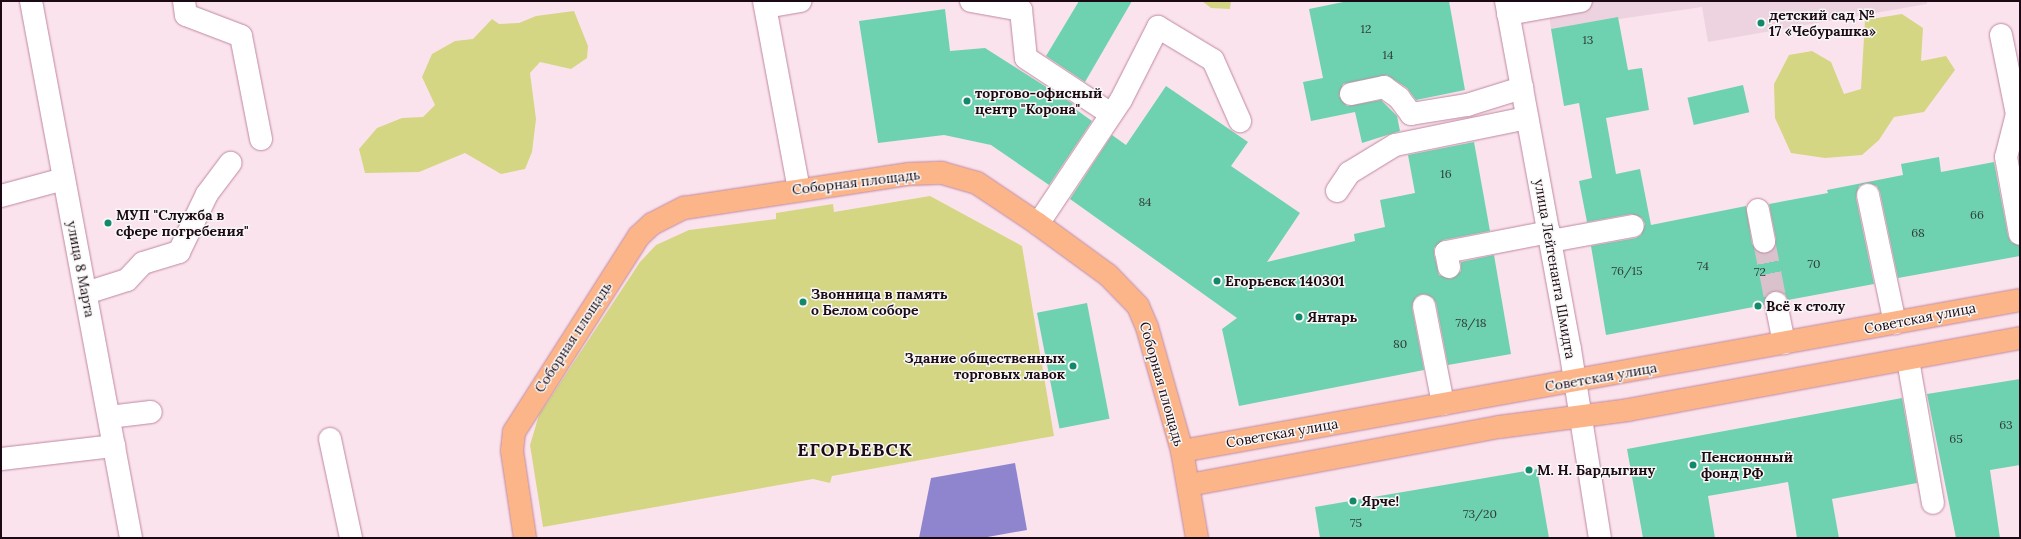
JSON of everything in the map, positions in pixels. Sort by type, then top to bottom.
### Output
[{"type":"main road","name":"Соборная площадь","points":[[525,538],[512,451],[514,432],[640,236],[652,224],[684,208],[800,189],[909,174],[942,173],[977,183],[1038,224],[1108,275],[1138,306],[1147,327],[1182,451],[1197,538]]},
{"type":"main road","name":"Советская улица","points":[[1182,451],[1784,344],[2020,300]]},
{"type":"main road","points":[[1189,485],[1491,429],[1581,416],[1908,360],[2020,338]]},
{"type":"street","name":"улица 8 Марта","points":[[31,1],[131,538]]},
{"type":"street","points":[[184,1],[186,15],[241,36],[261,139]]},
{"type":"street","points":[[800,1],[765,4],[800,189]]},
{"type":"street","points":[[971,1],[1021,10],[1026,58],[1111,114]]},
{"type":"street","points":[[1507,8],[1581,1]]},
{"type":"street","name":"улица Лейтенанта Шмидта","points":[[1507,8],[1576,381],[1600,538]]},
{"type":"street","points":[[1038,224],[1111,114],[1158,26],[1213,60],[1240,121]]},
{"type":"street","points":[[2001,35],[2017,114],[2006,157],[2020,234]]},
{"type":"street","points":[[1351,94],[1384,87],[1399,98],[1411,114],[1467,104],[1522,88]]},
{"type":"street","points":[[1337,191],[1349,173],[1396,145],[1528,118]]},
{"type":"street","points":[[86,293],[127,280],[143,263],[179,252],[207,194],[230,163]]},
{"type":"street","points":[[1,196],[64,179]]},
{"type":"street","points":[[1868,195],[1895,323]]},
{"type":"street","points":[[1758,210],[1764,242]]},
{"type":"street","points":[[1449,267],[1446,252],[1550,236],[1633,226]]},
{"type":"street","points":[[1776,303],[1784,344]]},
{"type":"street","points":[[1424,306],[1443,404]]},
{"type":"street","points":[[1908,360],[1933,503]]},
{"type":"street","points":[[109,417],[151,412]]},
{"type":"street","points":[[330,439],[351,538]]},
{"type":"street","points":[[1,459],[114,446]]},
{"type":"shaded area","name":"детский сад № 17 «Чебурашка»","points":[[1547,1],[1927,1],[1927,4],[1708,42],[1702,7],[1551,29]]},
{"type":"shaded area","points":[[1015,463],[1027,530],[982,538],[919,538],[931,478]]},
{"type":"green space","points":[[1202,1],[1231,1],[1230,9],[1211,8]]},
{"type":"green space","points":[[574,11],[588,46],[587,58],[571,69],[540,62],[530,73],[536,119],[532,152],[525,169],[501,174],[465,153],[419,172],[365,173],[359,149],[377,128],[402,118],[423,117],[435,105],[422,77],[432,54],[455,41],[473,39],[492,19],[499,24],[519,23],[536,16]]},
{"type":"green space","points":[[1902,14],[1923,28],[1921,61],[1946,56],[1955,70],[1924,112],[1894,117],[1879,140],[1862,155],[1825,158],[1791,153],[1775,118],[1774,84],[1789,55],[1812,51],[1831,62],[1844,94],[1861,89],[1865,20]]},
{"type":"green space","points":[[930,196],[1022,246],[1054,436],[832,476],[830,483],[813,479],[543,527],[530,445],[539,415],[640,262],[656,245],[689,230],[776,219],[776,213],[833,204],[834,212]]},
{"type":"building","points":[[1079,1],[1132,1],[1085,82],[1046,56]]},
{"type":"building","points":[[1348,1],[1449,1],[1465,90],[1416,100],[1407,88],[1387,75],[1343,84],[1339,96],[1347,106],[1381,100],[1397,116],[1400,131],[1362,143],[1355,112],[1311,121],[1303,82],[1323,78],[1309,9]]},
{"type":"building","name":"торгово-офисный центр \"Корона\"","points":[[945,9],[950,51],[985,48],[1073,104],[1071,106],[1092,121],[1049,185],[991,145],[944,135],[878,143],[859,21]]},
{"type":"building","points":[[1618,17],[1628,70],[1642,68],[1649,110],[1606,118],[1616,174],[1640,169],[1651,225],[1746,206],[1752,244],[1760,253],[1767,253],[1772,250],[1776,239],[1769,204],[1828,193],[1827,190],[1903,175],[1901,164],[1939,157],[1941,172],[1994,162],[2008,236],[2011,242],[2020,246],[2020,256],[1898,278],[1880,192],[1877,186],[1866,183],[1859,186],[1856,198],[1874,284],[1788,300],[1785,294],[1774,291],[1767,294],[1764,305],[1606,335],[1591,246],[1636,238],[1641,235],[1645,224],[1642,218],[1631,214],[1587,222],[1579,181],[1592,178],[1579,103],[1564,106],[1551,29]]},
{"type":"building","points":[[1743,85],[1749,112],[1694,125],[1687,98]]},
{"type":"building","points":[[1166,86],[1248,142],[1231,166],[1300,213],[1267,262],[1355,241],[1354,234],[1385,227],[1380,200],[1415,193],[1408,155],[1474,142],[1490,231],[1443,240],[1434,248],[1434,254],[1439,275],[1451,279],[1461,271],[1461,262],[1494,255],[1511,354],[1448,365],[1436,303],[1433,298],[1422,294],[1416,297],[1412,308],[1424,370],[1239,406],[1222,329],[1237,318],[1070,199],[1112,135],[1126,145]]},
{"type":"building","name":"Здание общественных торговых лавок","points":[[1087,303],[1110,419],[1059,429],[1037,313]]},
{"type":"building","points":[[2020,379],[2020,465],[1990,470],[2000,538],[1956,538],[1927,394]]},
{"type":"building","points":[[1902,398],[1917,483],[1832,499],[1839,538],[1797,538],[1788,482],[1708,496],[1715,538],[1643,538],[1627,449]]},
{"type":"building","points":[[1537,469],[1549,538],[1320,538],[1315,507]]},
{"type":"tunnel","points":[[1764,241],[1776,303]]},
{"type":"place","name":"детский сад № 17 «Чебурашка»","points":[[1761,23]]},
{"type":"place","name":"торгово-офисный центр \"Корона\"","points":[[967,101]]},
{"type":"place","name":"МУП \"Служба в сфере погребения\"","points":[[108,223]]},
{"type":"place","name":"Егорьевск 140301","points":[[1217,281]]},
{"type":"place","name":"Звонница в память о Белом соборе","points":[[803,302]]},
{"type":"place","name":"Всё к столу","points":[[1758,306]]},
{"type":"place","name":"Янтарь","points":[[1299,317]]},
{"type":"place","name":"Здание общественных торговых лавок","points":[[1073,366]]},
{"type":"place","name":"Пенсионный фонд РФ","points":[[1693,465]]},
{"type":"place","name":"М. Н. Бардыгину","points":[[1529,470]]},
{"type":"place","name":"Ярче!","points":[[1353,501]]},
{"type":"district","name":"ЕГОРЬЕВСК","points":[[855,450]]}]
